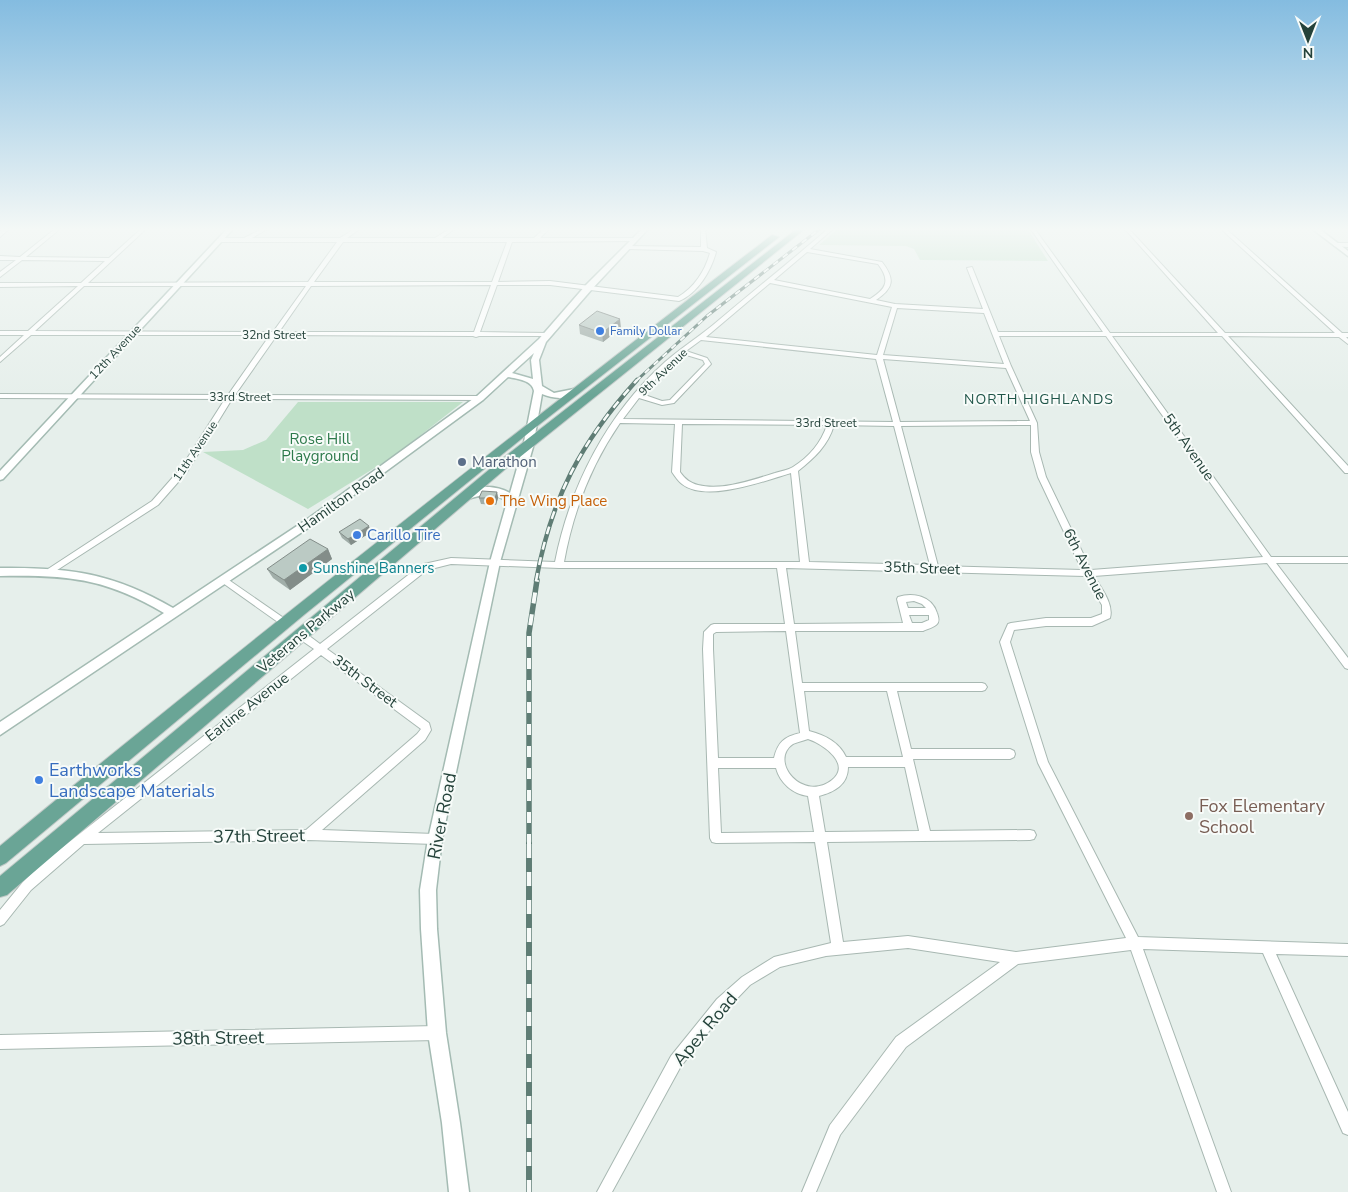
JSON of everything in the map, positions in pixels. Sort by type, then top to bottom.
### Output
[{"type":"main road","name":"Veterans Parkway","points":[[0,857],[95,776],[216,681],[284,623],[532,425],[715,284]]},
{"type":"main road","name":"Veterans Parkway","points":[[0,888],[463,498],[732,284]]},
{"type":"street","points":[[0,360],[86,284]]},
{"type":"street","points":[[0,285],[121,284]]},
{"type":"street","name":"12th Avenue","points":[[0,477],[178,284]]},
{"type":"street","name":"11th Avenue","points":[[51,571],[155,503],[169,489],[184,470],[272,335],[310,284]]},
{"type":"street","points":[[476,335],[493,284]]},
{"type":"street","points":[[563,284],[679,299],[685,296],[697,284]]},
{"type":"street","name":"Hamilton Road","points":[[0,728],[376,477],[480,398],[508,374],[545,338],[592,284]]},
{"type":"street","name":"9th Avenue","points":[[559,565],[571,513],[581,486],[596,456],[618,422],[638,396],[682,352],[702,338],[766,284]]},
{"type":"street","points":[[782,284],[895,306],[986,311]]},
{"type":"street","points":[[871,301],[887,291],[890,284]]},
{"type":"street","name":"6th Avenue","points":[[976,284],[1008,366],[1034,423],[1035,452],[1042,477],[1088,573],[1106,605],[1106,616],[1092,622],[1046,622],[1011,627],[1005,642],[1043,763],[1135,943]]},
{"type":"street","name":"5th Avenue","points":[[1073,284],[1269,560],[1348,665]]},
{"type":"street","points":[[1178,284],[1348,470]]},
{"type":"street","points":[[1283,284],[1348,342]]},
{"type":"street","points":[[895,306],[879,357],[935,569]]},
{"type":"street","name":"32nd Street","points":[[0,333],[476,335],[545,338]]},
{"type":"street","points":[[996,334],[1111,336],[1348,335]]},
{"type":"street","name":"River Road","points":[[459,1192],[437,1033],[428,890],[435,839],[495,562],[528,447],[537,387],[535,360],[545,338]]},
{"type":"street","points":[[702,338],[879,357],[1008,366]]},
{"type":"street","points":[[638,396],[662,403],[672,402],[708,364],[704,358],[682,352]]},
{"type":"street","points":[[508,374],[526,378],[549,396],[556,397],[574,392]]},
{"type":"street","name":"33rd Street","points":[[0,396],[480,398]]},
{"type":"street","name":"33rd Street","points":[[618,422],[1034,423]]},
{"type":"street","points":[[679,422],[676,472],[687,484],[704,488],[723,488],[794,470],[814,455],[827,438],[831,423]]},
{"type":"street","points":[[794,470],[805,565]]},
{"type":"street","points":[[463,498],[476,491],[492,490],[507,495],[513,501]]},
{"type":"street","name":"35th Street","points":[[495,562],[559,565],[805,565],[1088,573],[1269,560],[1348,560]]},
{"type":"street","name":"Earline Avenue","points":[[0,920],[12,902],[82,839],[424,567],[451,561],[495,562]]},
{"type":"street","points":[[780,565],[805,735]]},
{"type":"street","points":[[0,572],[51,571],[87,575],[120,584],[173,613]]},
{"type":"street","points":[[223,579],[284,623]]},
{"type":"street","points":[[908,627],[901,599],[923,600],[933,612],[934,622],[930,625],[908,627],[714,628],[709,632],[708,649],[716,838],[1030,836]]},
{"type":"street","points":[[904,612],[933,612]]},
{"type":"street","name":"35th Street","points":[[301,635],[425,726],[426,730],[421,737],[308,836]]},
{"type":"street","points":[[799,687],[982,687]]},
{"type":"street","points":[[891,687],[926,836]]},
{"type":"street","points":[[805,735],[828,741],[835,748],[842,762],[841,775],[836,783],[828,789],[813,792],[797,788],[788,781],[779,763],[779,754],[783,746],[790,740],[805,735]]},
{"type":"street","points":[[842,762],[1010,754]]},
{"type":"street","points":[[713,763],[779,763]]},
{"type":"street","points":[[813,792],[838,949]]},
{"type":"street","name":"37th Street","points":[[82,839],[308,836],[435,839]]},
{"type":"street","name":"Apex Road","points":[[604,1192],[676,1061],[722,1004],[746,981],[778,961],[838,949],[908,942],[1016,958]]},
{"type":"street","points":[[1135,943],[1224,1192]]},
{"type":"street","points":[[809,1192],[835,1130],[901,1042],[1016,958],[1135,943],[1348,950]]},
{"type":"street","points":[[1268,948],[1348,1128]]},
{"type":"street","name":"38th Street","points":[[0,1042],[437,1033]]},
{"type":"green space","name":"Rose Hill Playground","points":[[298,402],[463,402],[394,456],[308,509],[203,452],[243,450],[266,440]]},
{"type":"building","points":[[597,311],[620,319],[602,333],[579,325]]},
{"type":"building","points":[[482,491],[497,492],[495,498],[479,498]]},
{"type":"building","points":[[360,519],[369,526],[348,539],[339,532]]},
{"type":"building","points":[[310,539],[328,549],[284,580],[267,569]]},
{"type":"railway","points":[[637,380],[707,316],[749,284]]},
{"type":"railway","points":[[536,581],[550,523],[571,473],[584,449],[600,426],[637,380]]},
{"type":"railway","points":[[529,1192],[529,633],[537,580]]},
{"type":"place","name":"Family Dollar","points":[[600,331]]},
{"type":"place","name":"Marathon","points":[[462,462]]},
{"type":"place","name":"The Wing Place","points":[[490,501]]},
{"type":"place","name":"Carillo Tire","points":[[357,535]]},
{"type":"place","name":"Sunshine Banners","points":[[303,568]]},
{"type":"place","name":"Earthworks Landscape Materials","points":[[39,780]]},
{"type":"place","name":"Fox Elementary School","points":[[1189,816]]},
{"type":"district","name":"NORTH HIGHLANDS","points":[[1039,399]]}]
